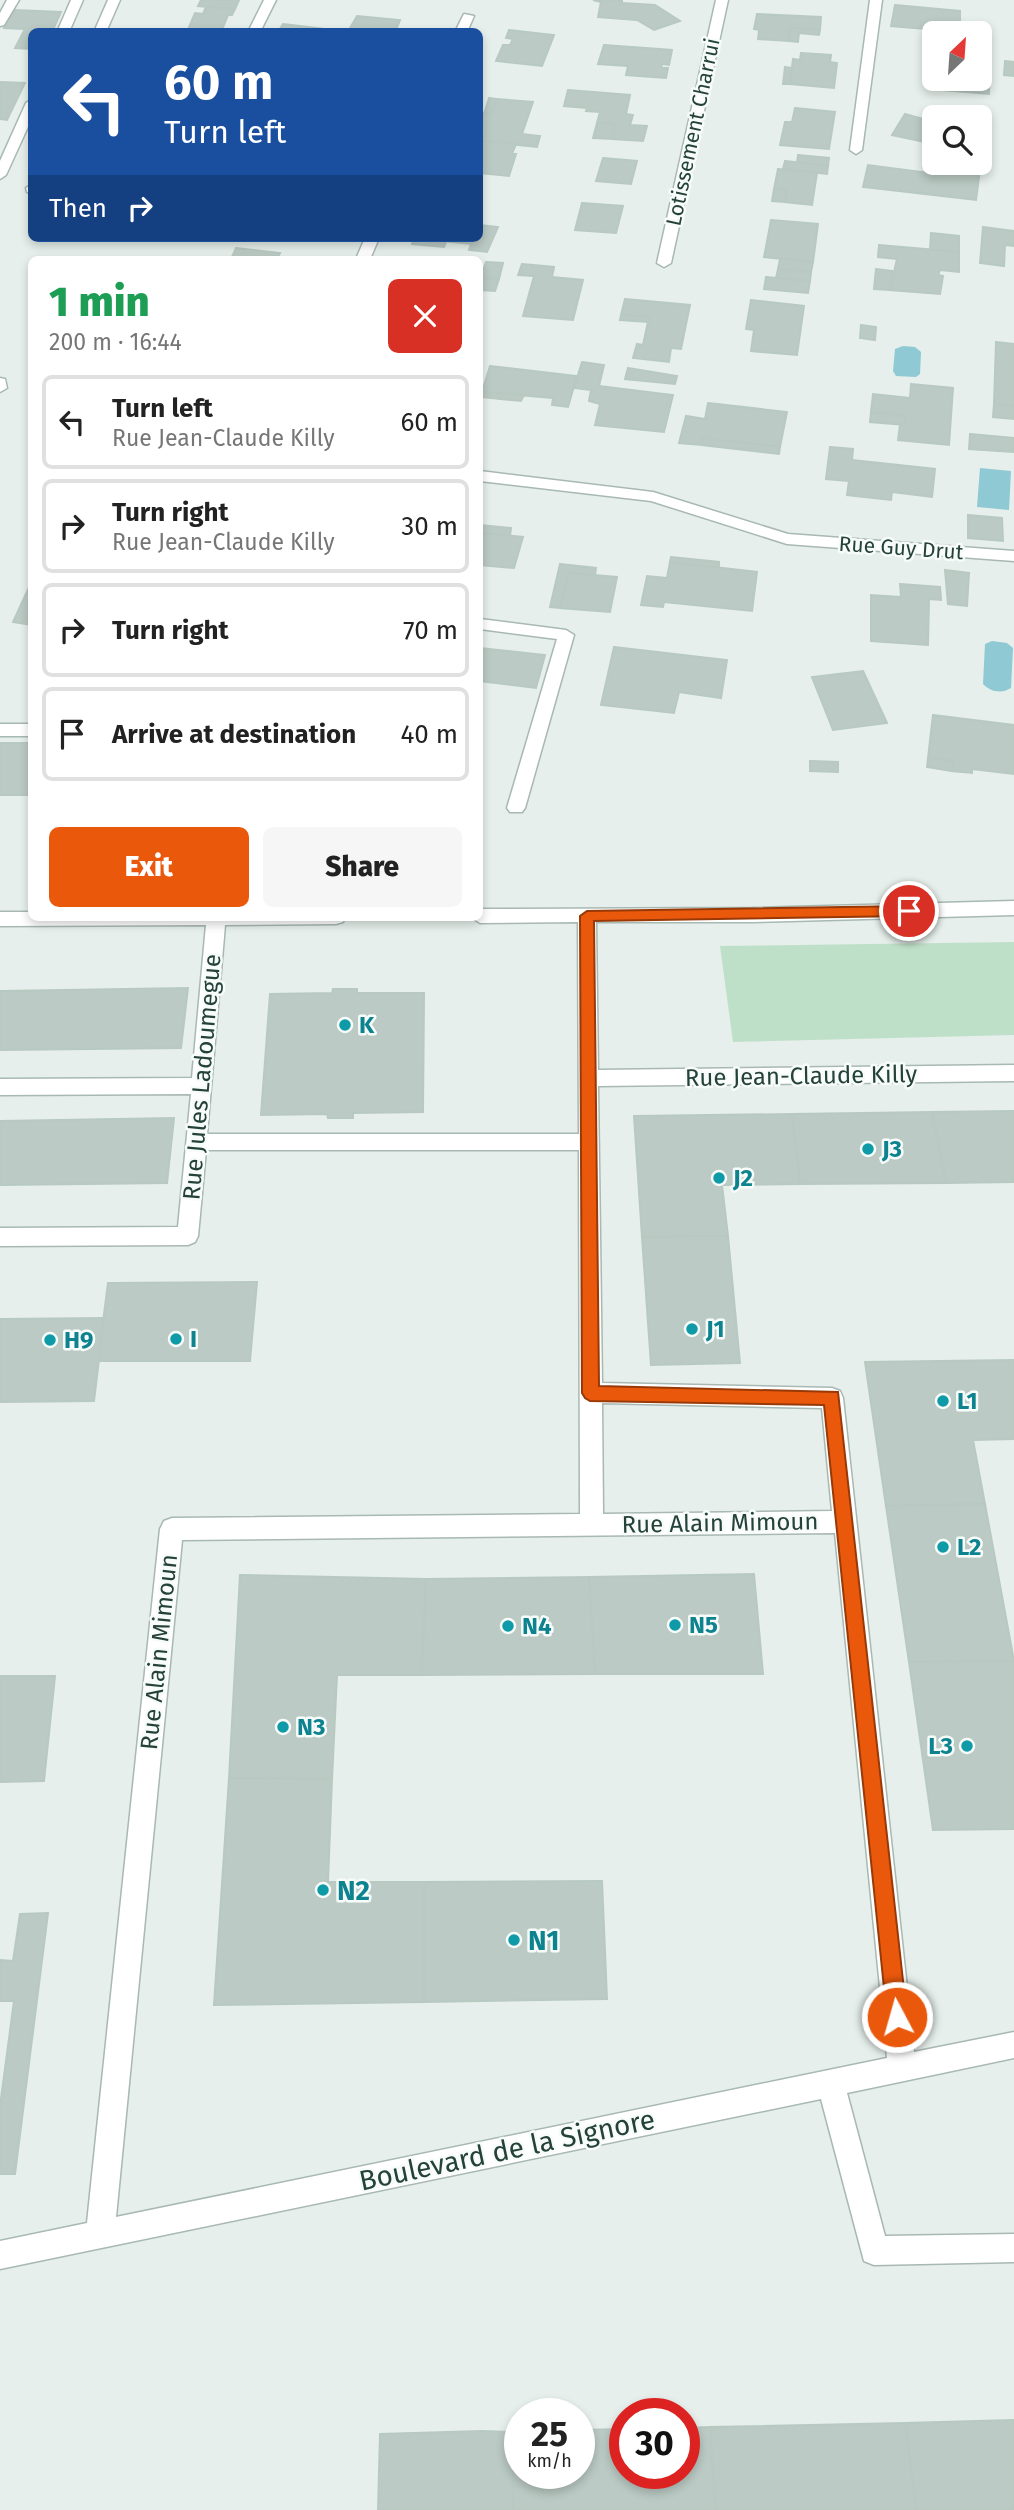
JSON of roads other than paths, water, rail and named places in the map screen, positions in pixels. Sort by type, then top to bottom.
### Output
[{"type":"street","points":[[0,23],[13,0]]},
{"type":"street","points":[[65,28],[77,0]]},
{"type":"street","points":[[102,28],[114,0]]},
{"type":"street","points":[[256,28],[270,0]]},
{"type":"street","name":"Lotissement Charrui","points":[[664,263],[722,0]]},
{"type":"street","points":[[856,150],[876,0]]},
{"type":"street","points":[[463,28],[468,16]]},
{"type":"street","points":[[0,175],[28,112]]},
{"type":"street","name":"Rue Guy Drut","points":[[483,476],[653,497],[787,539],[1014,556]]},
{"type":"street","points":[[483,624],[566,635],[516,808]]},
{"type":"street","points":[[0,730],[28,730]]},
{"type":"street","points":[[483,916],[1014,908]]},
{"type":"street","points":[[587,916],[592,1524]]},
{"type":"street","points":[[0,919],[28,919]]},
{"type":"street","name":"Rue Jules Ladoumegue","points":[[0,1237],[188,1236],[216,921]]},
{"type":"street","name":"Rue Jean-Claude Killy","points":[[588,1078],[1014,1073]]},
{"type":"street","points":[[0,1087],[202,1086]]},
{"type":"street","points":[[197,1142],[589,1142]]},
{"type":"street","points":[[590,1393],[832,1398],[902,2068]]},
{"type":"street","name":"Rue Alain Mimoun","points":[[100,2234],[172,1529],[844,1522]]},
{"type":"street","name":"Boulevard de la Signore","points":[[0,2255],[1014,2045]]},
{"type":"street","points":[[831,2083],[874,2251],[1014,2248]]},
{"type":"water","points":[[903,346],[915,347],[921,352],[920,374],[916,377],[896,376],[893,371],[895,349]]},
{"type":"water","points":[[980,468],[1011,471],[1009,510],[977,507]]},
{"type":"water","points":[[992,641],[1007,643],[1013,648],[1011,688],[1004,691],[989,689],[983,684],[985,644]]},
{"type":"place","name":"K","points":[[345,1025]]},
{"type":"place","name":"J3","points":[[868,1149]]},
{"type":"place","name":"J2","points":[[719,1178]]},
{"type":"place","name":"J1","points":[[692,1329]]},
{"type":"place","name":"I","points":[[176,1339]]},
{"type":"place","name":"H9","points":[[50,1340]]},
{"type":"place","name":"L1","points":[[943,1401]]},
{"type":"place","name":"L2","points":[[943,1547]]},
{"type":"place","name":"N5","points":[[675,1625]]},
{"type":"place","name":"N4","points":[[508,1626]]},
{"type":"place","name":"N3","points":[[283,1727]]},
{"type":"place","name":"L3","points":[[967,1746]]},
{"type":"place","name":"N2","points":[[323,1890]]},
{"type":"place","name":"N1","points":[[514,1940]]}]
